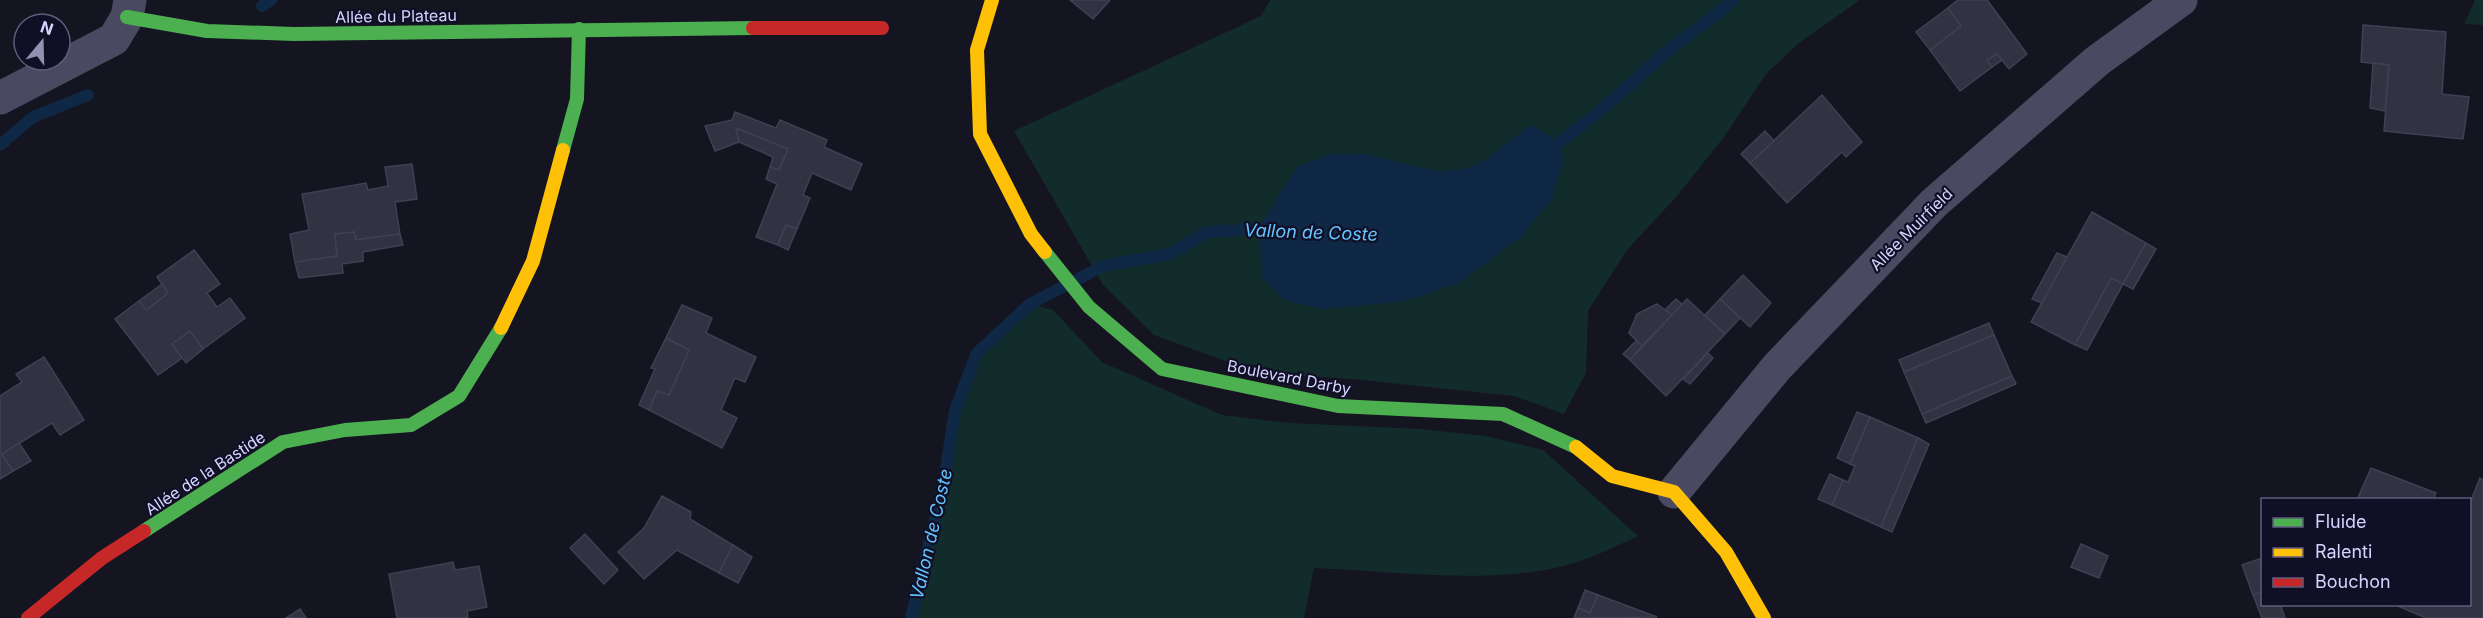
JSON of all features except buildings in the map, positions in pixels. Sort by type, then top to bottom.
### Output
[{"type":"street","name":"Boulevard Darby","points":[[992,0],[976,50],[980,134],[1031,234],[1089,307],[1162,369],[1338,406],[1503,414],[1569,442],[1612,476],[1674,492]]},
{"type":"street","name":"Allée Muirfield","points":[[1674,492],[1777,367],[1934,203],[2097,61],[2181,0]]},
{"type":"street","points":[[0,98],[114,39],[128,9]]},
{"type":"street","name":"Allée du Plateau","points":[[128,9],[207,31],[294,34],[579,29],[882,28]]},
{"type":"street","name":"Allée de la Bastide","points":[[28,618],[102,558],[283,442],[345,430],[411,425],[459,396],[502,327],[533,261],[578,99],[579,29]]},
{"type":"street","points":[[1674,492],[1725,552],[1764,618]]},
{"type":"green space","points":[[1270,0],[1860,0],[1799,43],[1766,74],[1724,137],[1677,196],[1627,250],[1588,311],[1586,373],[1564,414],[1514,396],[1352,379],[1285,375],[1222,360],[1154,335],[1103,285],[1014,131],[1261,16]]},
{"type":"green space","points":[[2475,0],[2483,0],[2483,25],[2464,24]]},
{"type":"green space","points":[[1030,304],[1053,310],[1102,362],[1222,415],[1289,423],[1421,429],[1486,436],[1543,450],[1638,536],[1565,566],[1511,574],[1455,576],[1314,568],[1304,618],[911,618],[944,482],[955,410],[977,353]]},
{"type":"water","points":[[1530,125],[1548,135],[1564,157],[1552,199],[1522,236],[1459,283],[1404,301],[1323,309],[1284,300],[1262,278],[1259,227],[1297,167],[1330,154],[1364,154],[1440,172],[1467,168],[1488,159]]},
{"type":"waterway","points":[[262,6],[271,0]]},
{"type":"waterway","name":"Vallon de Coste","points":[[1543,153],[1588,121],[1666,52],[1733,0]]},
{"type":"waterway","points":[[0,145],[33,117],[88,95]]},
{"type":"waterway","name":"Vallon de Coste","points":[[911,618],[944,482],[955,410],[977,353],[1030,304],[1103,266],[1170,254],[1207,232],[1273,228]]},
{"type":"traffic: fast","points":[[127,17],[207,31],[294,34],[753,28]]},
{"type":"traffic: fast","points":[[563,150],[577,99],[579,29]]},
{"type":"traffic: fast","points":[[1045,252],[1089,307],[1162,369],[1338,406],[1503,414],[1576,447]]},
{"type":"traffic: fast","points":[[144,531],[283,442],[345,430],[411,425],[459,396],[501,328]]},
{"type":"traffic: slow","points":[[992,0],[977,50],[980,134],[1031,234],[1045,252]]},
{"type":"traffic: slow","points":[[501,328],[533,261],[563,150]]},
{"type":"traffic: slow","points":[[1576,447],[1612,476],[1674,492],[1726,552],[1764,618]]},
{"type":"traffic: jam","points":[[753,28],[882,28]]},
{"type":"traffic: jam","points":[[28,618],[102,558],[144,531]]}]
